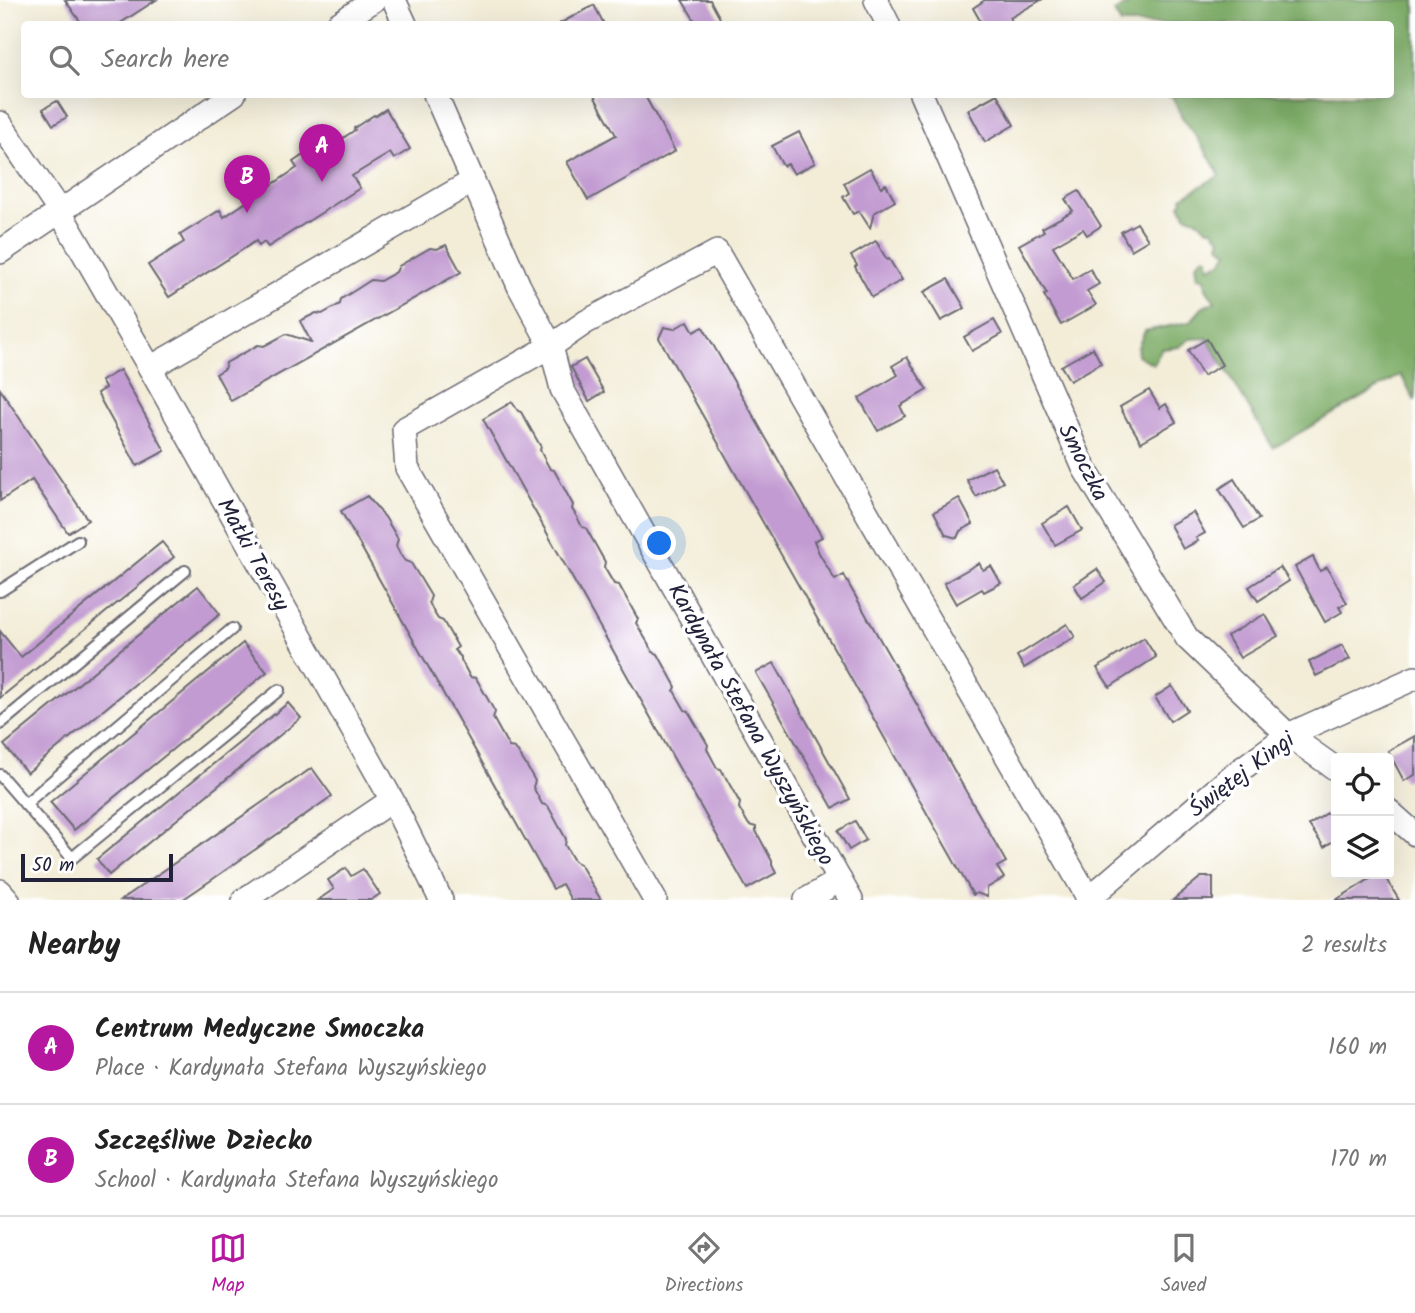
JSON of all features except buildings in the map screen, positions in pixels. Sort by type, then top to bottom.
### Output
[{"type":"street","points":[[342,21],[374,0]]},
{"type":"street","points":[[394,0],[404,21]]},
{"type":"street","points":[[876,0],[886,21]]},
{"type":"street","points":[[0,252],[228,98]]},
{"type":"street","name":"Kardynała Stefana Wyszyńskiego","points":[[437,98],[519,286],[551,346],[562,389],[846,890]]},
{"type":"street","name":"Smoczka","points":[[923,98],[1084,468],[1187,638],[1288,735],[1331,765]]},
{"type":"street","name":"Matki Teresy","points":[[0,123],[60,212],[150,368],[391,800],[441,900]]},
{"type":"street","points":[[150,368],[473,181]]},
{"type":"street","points":[[655,900],[407,468],[404,429],[551,346],[586,322],[717,251],[1088,899]]},
{"type":"street","name":"Świętej Kingi","points":[[1088,899],[1231,776],[1288,735],[1415,678]]},
{"type":"street","points":[[244,900],[391,800]]},
{"type":"street","points":[[1394,815],[1415,834]]},
{"type":"street","points":[[806,900],[846,890]]},
{"type":"street","points":[[0,891],[8,900]]},
{"type":"lane","points":[[0,591],[78,541]]},
{"type":"lane","points":[[0,724],[185,571]]},
{"type":"lane","points":[[25,804],[232,629]]},
{"type":"lane","points":[[0,775],[72,858],[279,690]]},
{"type":"green space","points":[[1135,0],[1415,0],[1415,401],[1401,375],[1273,448],[1207,338],[1190,339],[1179,347],[1162,349],[1153,364],[1137,355],[1145,331],[1190,322],[1203,307],[1215,302],[1206,288],[1205,278],[1198,277],[1196,264],[1205,256],[1208,258],[1209,267],[1221,262],[1228,252],[1219,245],[1221,238],[1213,229],[1208,229],[1196,219],[1185,215],[1180,204],[1182,197],[1220,175],[1183,119],[1173,98],[1394,98],[1394,21],[1119,21],[1114,12]]},
{"type":"place","name":"Centrum Medyczne Smoczka","points":[[322,182]]},
{"type":"place","name":"Szczęśliwe Dziecko","points":[[247,213]]}]
